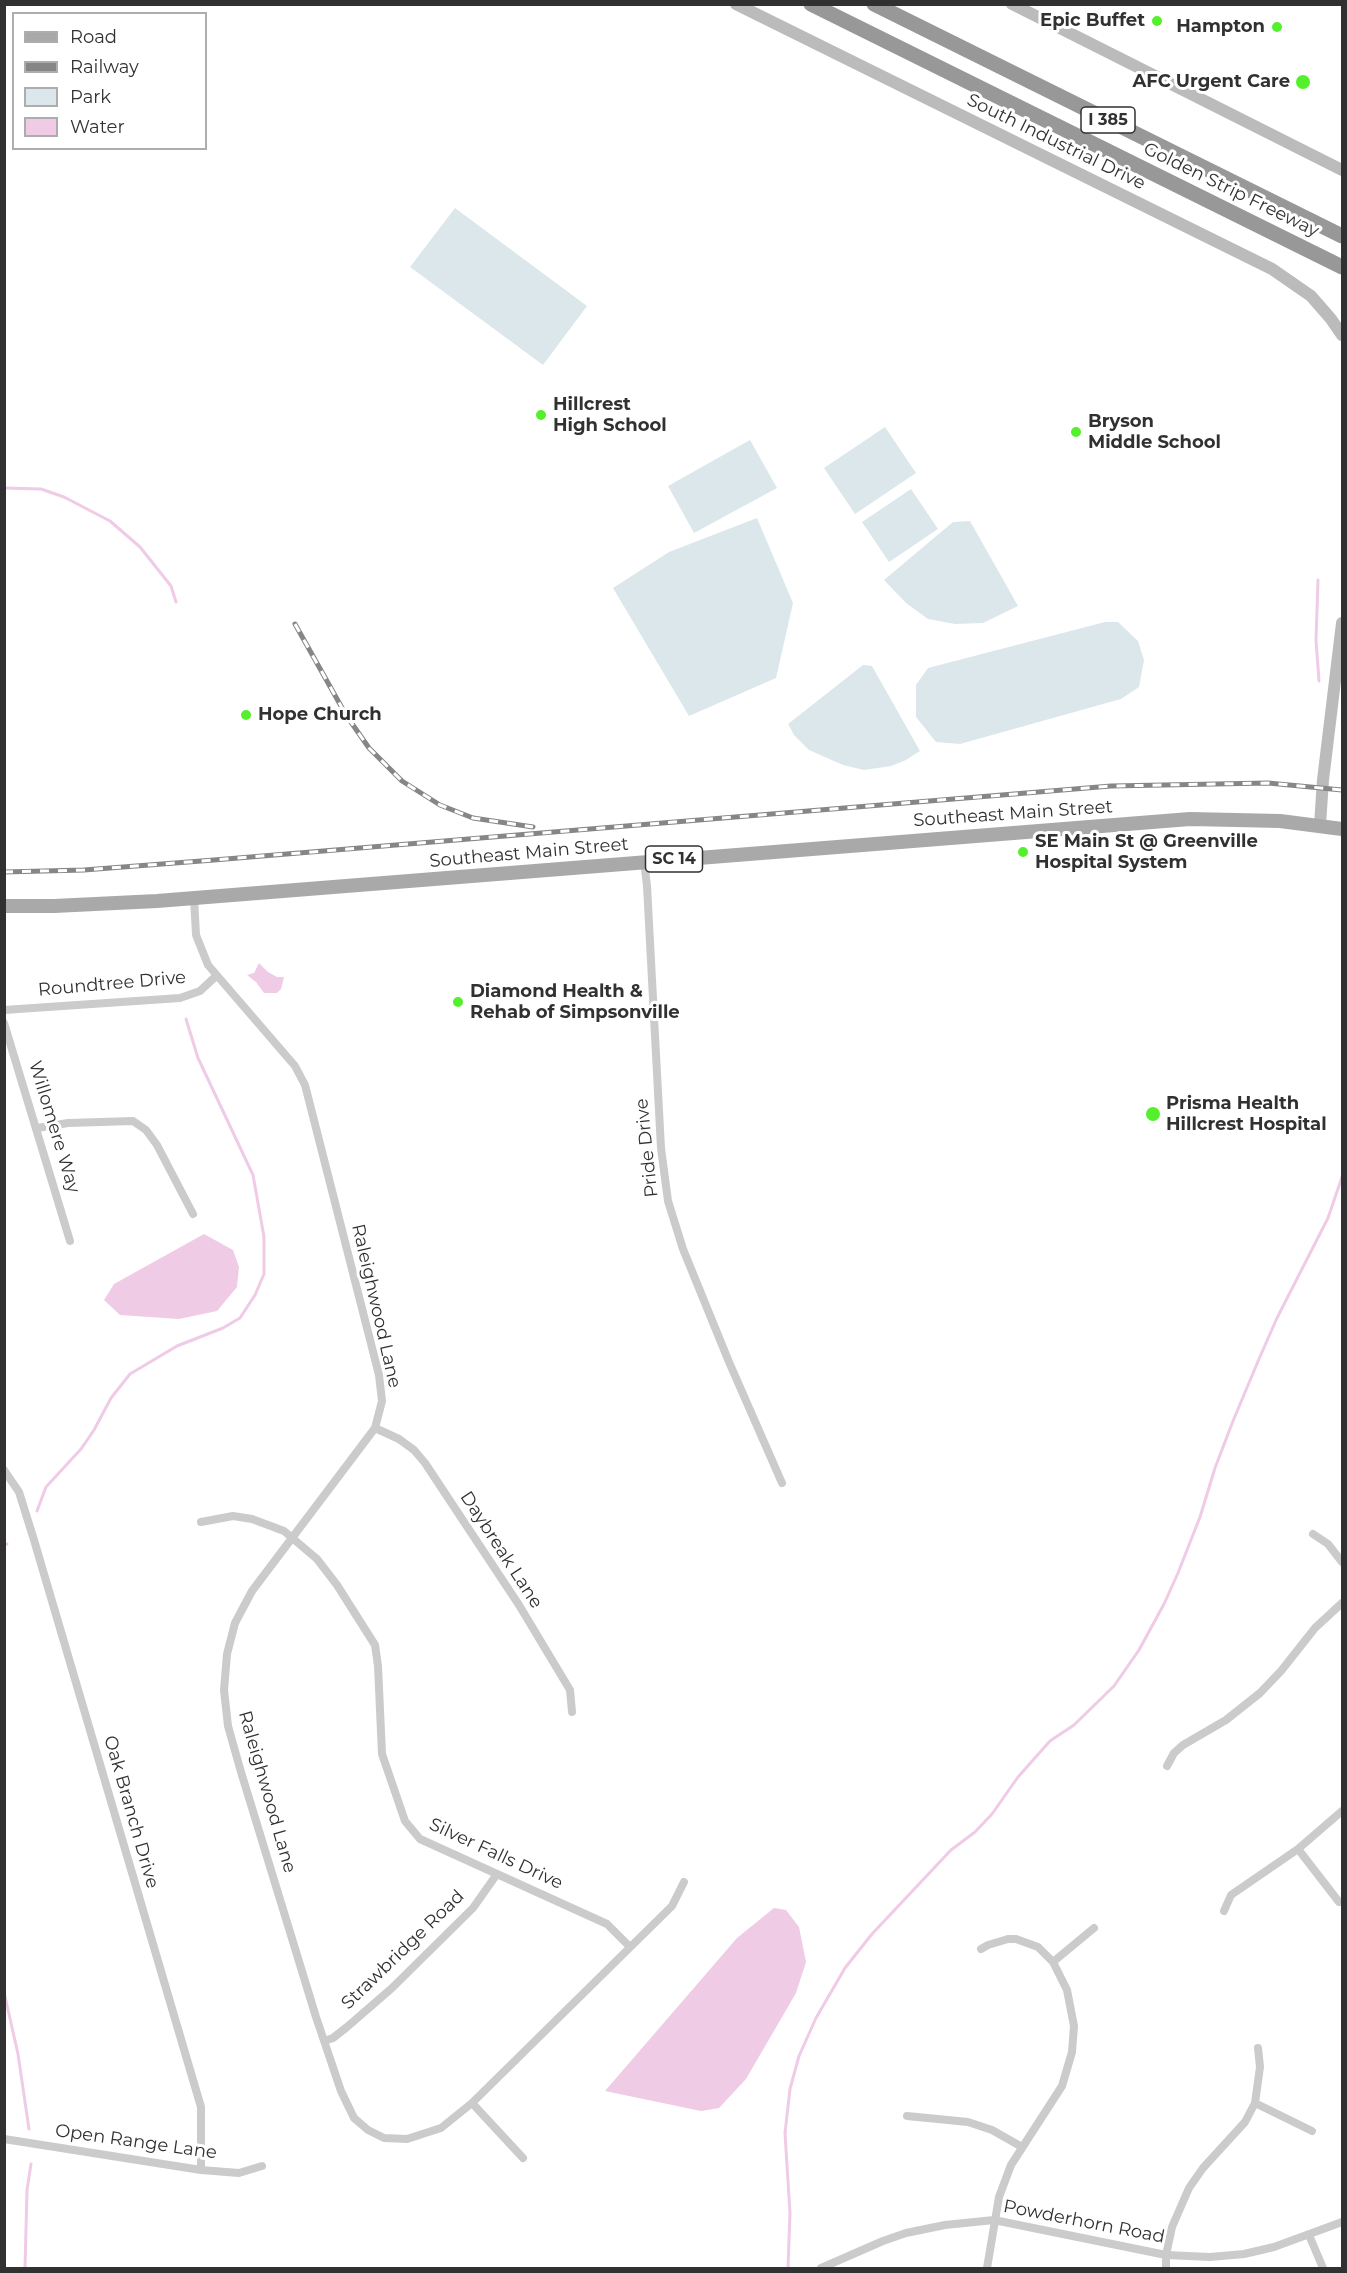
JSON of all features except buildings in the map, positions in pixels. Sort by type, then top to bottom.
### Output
[{"type":"highway","name":"Golden Strip Freeway","points":[[811,4],[1342,267]]},
{"type":"highway","name":"Golden Strip Freeway","points":[[874,4],[1342,236]]},
{"type":"highway","points":[[1253,192],[1342,226]]},
{"type":"highway","points":[[1238,215],[1342,277]]},
{"type":"main road","name":"Southeast Main Street","points":[[5,907],[106,905],[1190,819],[1240,819],[1320,825],[1342,829]]},
{"type":"street","name":"South Industrial Drive","points":[[736,4],[1272,269],[1311,296],[1332,319],[1342,335]]},
{"type":"street","points":[[1012,4],[1342,171]]},
{"type":"street","points":[[1320,825],[1323,780],[1342,623]]},
{"type":"street","name":"Pride Drive","points":[[644,861],[661,1148],[668,1202],[683,1249],[782,1483]]},
{"type":"street","name":"Raleighwood Lane","points":[[194,898],[196,935],[208,965],[296,1066],[305,1085],[379,1375],[382,1401],[375,1428],[252,1591],[235,1623],[227,1654],[224,1690],[228,1726],[241,1772],[324,2041],[341,2091],[354,2118],[368,2130],[384,2138],[407,2139],[441,2128],[472,2103],[672,1906],[684,1882]]},
{"type":"street","name":"Roundtree Drive","points":[[4,1010],[180,998],[200,991],[216,976]]},
{"type":"street","name":"Willomere Way","points":[[4,1023],[38,1128],[70,1241]]},
{"type":"street","points":[[38,1128],[68,1123],[133,1121],[146,1130],[157,1145],[192,1214]]},
{"type":"street","name":"Daybreak Lane","points":[[375,1428],[406,1444],[425,1463],[519,1605],[570,1690],[572,1712]]},
{"type":"street","name":"Oak Branch Drive","points":[[4,1470],[19,1492],[34,1540],[201,2107],[201,2170]]},
{"type":"street","name":"Silver Falls Drive","points":[[201,1522],[233,1516],[252,1519],[284,1530],[317,1559],[337,1585],[375,1645],[382,1754],[405,1821],[420,1839],[607,1924],[630,1947]]},
{"type":"street","points":[[1313,1534],[1328,1544],[1342,1562]]},
{"type":"street","points":[[1167,1766],[1174,1753],[1188,1741],[1226,1720],[1260,1693],[1281,1671],[1315,1628],[1342,1603]]},
{"type":"street","points":[[1224,1911],[1231,1895],[1298,1849],[1342,1811]]},
{"type":"street","points":[[1298,1849],[1339,1902]]},
{"type":"street","name":"Strawbridge Road","points":[[324,2041],[333,2038],[392,1988],[473,1908],[497,1874]]},
{"type":"street","points":[[1053,1962],[1094,1928]]},
{"type":"street","points":[[981,1949],[1003,1940],[1016,1939],[1038,1947],[1053,1962],[1067,1990],[1074,2026],[1072,2052],[1062,2086],[1007,2174],[994,2220],[987,2268]]},
{"type":"street","points":[[1166,2268],[1166,2255],[1177,2212],[1189,2188],[1203,2168],[1245,2122],[1255,2103],[1260,2067],[1258,2048]]},
{"type":"street","points":[[472,2103],[523,2158]]},
{"type":"street","points":[[1255,2103],[1312,2131]]},
{"type":"street","points":[[908,2116],[968,2122],[992,2130],[1022,2147]]},
{"type":"street","name":"Open Range Lane","points":[[4,2139],[201,2170],[239,2173],[262,2166]]},
{"type":"street","name":"Powderhorn Road","points":[[821,2268],[906,2233],[945,2224],[994,2220],[1166,2255],[1210,2257],[1244,2254],[1274,2247],[1342,2222]]},
{"type":"street","points":[[1309,2235],[1323,2268]]},
{"type":"green space","points":[[455,208],[587,306],[543,365],[410,267]]},
{"type":"green space","points":[[885,427],[916,473],[855,514],[824,468]]},
{"type":"green space","points":[[750,440],[777,488],[694,533],[668,486]]},
{"type":"green space","points":[[911,489],[938,529],[889,562],[862,522]]},
{"type":"green space","points":[[757,518],[793,603],[776,678],[689,716],[613,588],[669,552]]},
{"type":"green space","points":[[970,521],[1018,606],[983,623],[955,624],[928,619],[906,603],[884,580],[953,522]]},
{"type":"green space","points":[[1105,622],[1118,622],[1138,641],[1144,660],[1139,687],[1121,699],[960,744],[936,742],[916,717],[916,685],[928,668]]},
{"type":"green space","points":[[863,665],[872,666],[920,751],[891,766],[864,770],[843,765],[809,750],[794,735],[788,724]]},
{"type":"water","points":[[259,963],[268,972],[277,977],[284,977],[281,989],[277,993],[264,993],[247,975],[254,973]]},
{"type":"water","points":[[204,1234],[233,1250],[239,1267],[237,1287],[217,1311],[179,1319],[120,1315],[104,1300],[114,1284]]},
{"type":"water","points":[[774,1908],[786,1910],[799,1927],[806,1962],[796,1993],[746,2079],[719,2108],[701,2111],[605,2091],[737,1938]]},
{"type":"waterway","points":[[4,488],[41,489],[64,497],[110,521],[140,547],[171,586],[176,602]]},
{"type":"waterway","points":[[1318,580],[1316,640],[1319,681]]},
{"type":"waterway","points":[[37,1511],[46,1487],[81,1449],[111,1398],[130,1374],[177,1346],[223,1328],[240,1318],[255,1295],[264,1274],[264,1237],[253,1175],[198,1058],[186,1019]]},
{"type":"waterway","points":[[788,2268],[790,2213],[785,2133],[790,2089],[799,2056],[816,2018],[845,1968],[872,1934],[951,1850],[975,1832],[992,1814],[1018,1777],[1050,1741],[1074,1725],[1114,1686],[1139,1650],[1178,1573],[1233,1421],[1277,1318],[1328,1218],[1342,1177]]},
{"type":"waterway","points":[[4,1992],[18,2054],[29,2129]]},
{"type":"waterway","points":[[25,2268],[27,2190],[31,2164]]},
{"type":"railway","points":[[295,624],[346,715],[369,748],[402,781],[440,805],[473,818],[533,827]]},
{"type":"railway","points":[[4,872],[84,870],[214,860],[1111,786],[1268,783],[1342,790]]},
{"type":"place","name":"Epic Buffet","points":[[1157,21]]},
{"type":"place","name":"Hampton","points":[[1277,27]]},
{"type":"place","name":"AFC Urgent Care","points":[[1303,82]]},
{"type":"place","name":"Hillcrest High School","points":[[541,415]]},
{"type":"place","name":"Bryson Middle School","points":[[1076,432]]},
{"type":"place","name":"Hope Church","points":[[246,715]]},
{"type":"place","name":"SE Main St @ Greenville Hospital System","points":[[1023,852]]},
{"type":"place","name":"Diamond Health & Rehab of Simpsonville","points":[[458,1002]]},
{"type":"place","name":"Prisma Health Hillcrest Hospital","points":[[1153,1114]]}]
